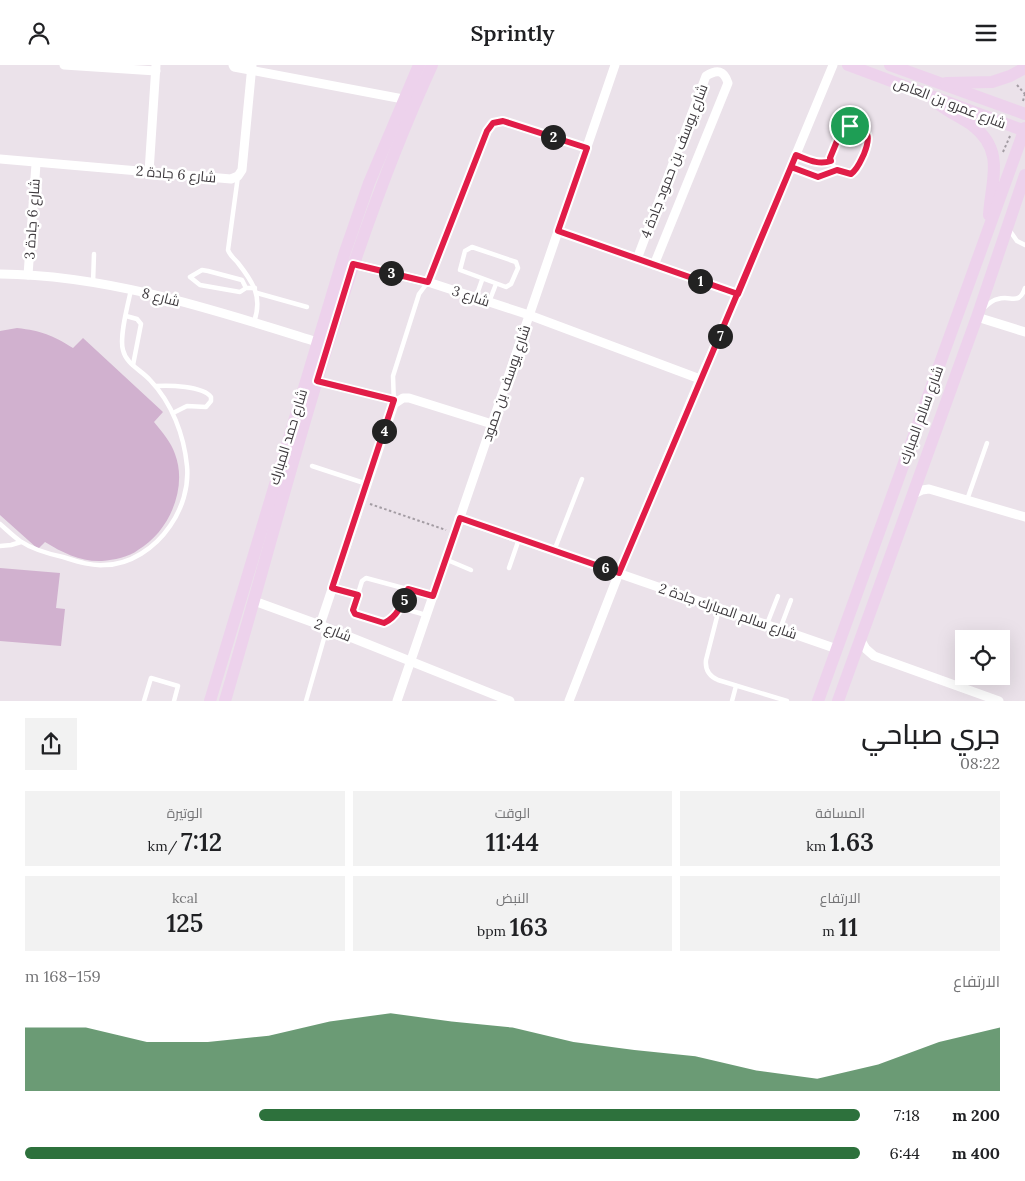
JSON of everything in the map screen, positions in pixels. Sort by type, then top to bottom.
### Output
[{"type":"main road","name":"شارع حمد المبارك","points":[[210,701],[317,342],[366,191],[403,99],[419,65]]},
{"type":"main road","name":"شارع حمد المبارك","points":[[225,701],[292,465],[353,264],[386,171],[432,65]]},
{"type":"main road","name":"شارع عمرو بن العاص","points":[[848,65],[1025,130]]},
{"type":"main road","name":"شارع عمرو بن العاص","points":[[890,65],[1025,114]]},
{"type":"main road","points":[[942,84],[992,82],[1010,77],[1025,68]]},
{"type":"main road","points":[[929,95],[943,108],[972,126],[983,137],[990,150],[995,177],[989,207],[989,229]]},
{"type":"main road","name":"شارع سالم المبارك","points":[[819,701],[1025,130]]},
{"type":"main road","name":"شارع سالم المبارك","points":[[838,701],[978,314],[1008,225],[1021,194],[1025,175]]},
{"type":"main road","points":[[826,678],[835,687],[843,685]]},
{"type":"main road","points":[[819,701],[827,699],[831,701]]},
{"type":"street","points":[[64,65],[156,68],[150,172]]},
{"type":"street","points":[[233,65],[234,67],[252,68],[403,99]]},
{"type":"street","name":"شارع يوسف بن حمود","points":[[397,701],[614,65]]},
{"type":"street","points":[[568,701],[619,573],[833,65]]},
{"type":"street","points":[[238,176],[242,170],[252,68]]},
{"type":"street","name":"شارع يوسف بن حمود جادة 4","points":[[637,259],[706,76],[713,71],[720,72],[726,77],[728,83],[654,265]]},
{"type":"street","points":[[428,282],[487,131],[493,123],[503,121],[587,148]]},
{"type":"street","name":"شارع 6 جادة 2","points":[[0,159],[231,179],[238,176]]},
{"type":"street","name":"شارع 6 جادة 3","points":[[28,275],[36,163]]},
{"type":"street","points":[[558,231],[738,294]]},
{"type":"street","name":"شارع 3","points":[[353,264],[428,282],[529,315],[700,379]]},
{"type":"street","name":"شارع 8","points":[[0,274],[28,275],[131,289],[213,310],[317,342]]},
{"type":"street","points":[[978,314],[1025,332]]},
{"type":"street","points":[[324,626],[332,588],[394,402],[403,398],[409,398],[492,425]]},
{"type":"street","points":[[912,495],[922,489],[929,489],[1025,517]]},
{"type":"street","name":"شارع سالم المبارك جادة 2","points":[[460,518],[837,649]]},
{"type":"street","name":"شارع 2","points":[[254,601],[324,626],[510,701]]},
{"type":"street","points":[[860,639],[870,653],[880,658],[999,701]]},
{"type":"lane","points":[[791,167],[818,177],[837,170],[851,174],[857,170],[869,140],[867,133],[860,127],[850,126],[842,129],[830,158],[837,170]]},
{"type":"lane","points":[[796,155],[822,164],[831,161]]},
{"type":"lane","points":[[238,176],[228,250],[250,279],[256,291],[257,313],[254,322]]},
{"type":"lane","points":[[1008,225],[1014,238],[1025,245]]},
{"type":"lane","points":[[472,247],[516,262],[518,265],[511,284],[506,287],[496,285],[460,270],[465,251],[468,248],[472,247]]},
{"type":"lane","points":[[93,283],[94,254]]},
{"type":"lane","points":[[246,288],[240,292],[200,285],[190,277],[202,271],[208,271],[242,280],[246,288],[307,307]]},
{"type":"lane","points":[[476,298],[482,280]]},
{"type":"lane","points":[[394,402],[393,376],[419,294],[428,282]]},
{"type":"lane","points":[[489,302],[496,285]]},
{"type":"lane","points":[[978,314],[999,298],[1018,299],[1025,288]]},
{"type":"lane","points":[[0,524],[21,542],[53,555],[103,565],[120,563],[152,547],[165,534],[175,519],[183,503],[187,485],[188,468],[185,450],[182,435],[173,413],[156,386],[126,357],[122,346],[131,289]]},
{"type":"lane","points":[[126,316],[138,319],[141,325],[133,365]]},
{"type":"lane","points":[[156,386],[182,387],[205,392],[211,397],[210,405],[206,407],[186,406],[173,413]]},
{"type":"lane","points":[[967,500],[987,443]]},
{"type":"lane","points":[[312,466],[367,484]]},
{"type":"lane","points":[[554,551],[582,479]]},
{"type":"lane","points":[[509,568],[519,539]]},
{"type":"lane","points":[[0,546],[21,542]]},
{"type":"lane","points":[[446,559],[471,570]]},
{"type":"lane","points":[[408,589],[401,608],[389,621],[384,623],[358,615],[353,610],[362,581],[366,578],[408,589],[433,596]]},
{"type":"lane","points":[[332,588],[358,595]]},
{"type":"lane","points":[[767,624],[778,596]]},
{"type":"lane","points":[[780,629],[791,600]]},
{"type":"lane","points":[[401,608],[426,615]]},
{"type":"lane","points":[[720,608],[706,660],[706,667],[709,673],[714,679],[787,701]]},
{"type":"lane","points":[[306,701],[324,626]]},
{"type":"lane","points":[[144,701],[151,678],[178,686],[174,701]]},
{"type":"lane","points":[[732,701],[736,686]]},
{"type":"path","points":[[317,381],[394,402]]},
{"type":"path","points":[[361,501],[454,533]]},
{"type":"shaded area","points":[[17,328],[46,334],[73,348],[83,338],[163,412],[154,422],[169,441],[175,454],[179,481],[177,495],[167,521],[159,532],[149,542],[126,556],[102,561],[87,560],[72,556],[45,542],[38,549],[0,515],[0,331]]},
{"type":"shaded area","points":[[0,568],[60,573],[56,608],[65,609],[61,646],[0,641]]},
{"type":"route","points":[[850,126],[842,129],[830,158],[831,161],[822,164],[796,155],[738,294],[558,231],[587,148],[503,121],[493,123],[487,131],[428,282],[353,264],[317,381],[394,400],[332,588],[358,595],[353,610],[355,614],[384,623],[389,621],[401,608],[408,589],[433,596],[460,518],[619,573],[700,379],[738,294],[791,167],[818,177],[837,170],[851,174],[857,170],[869,140],[867,133],[860,127],[850,126]]}]
